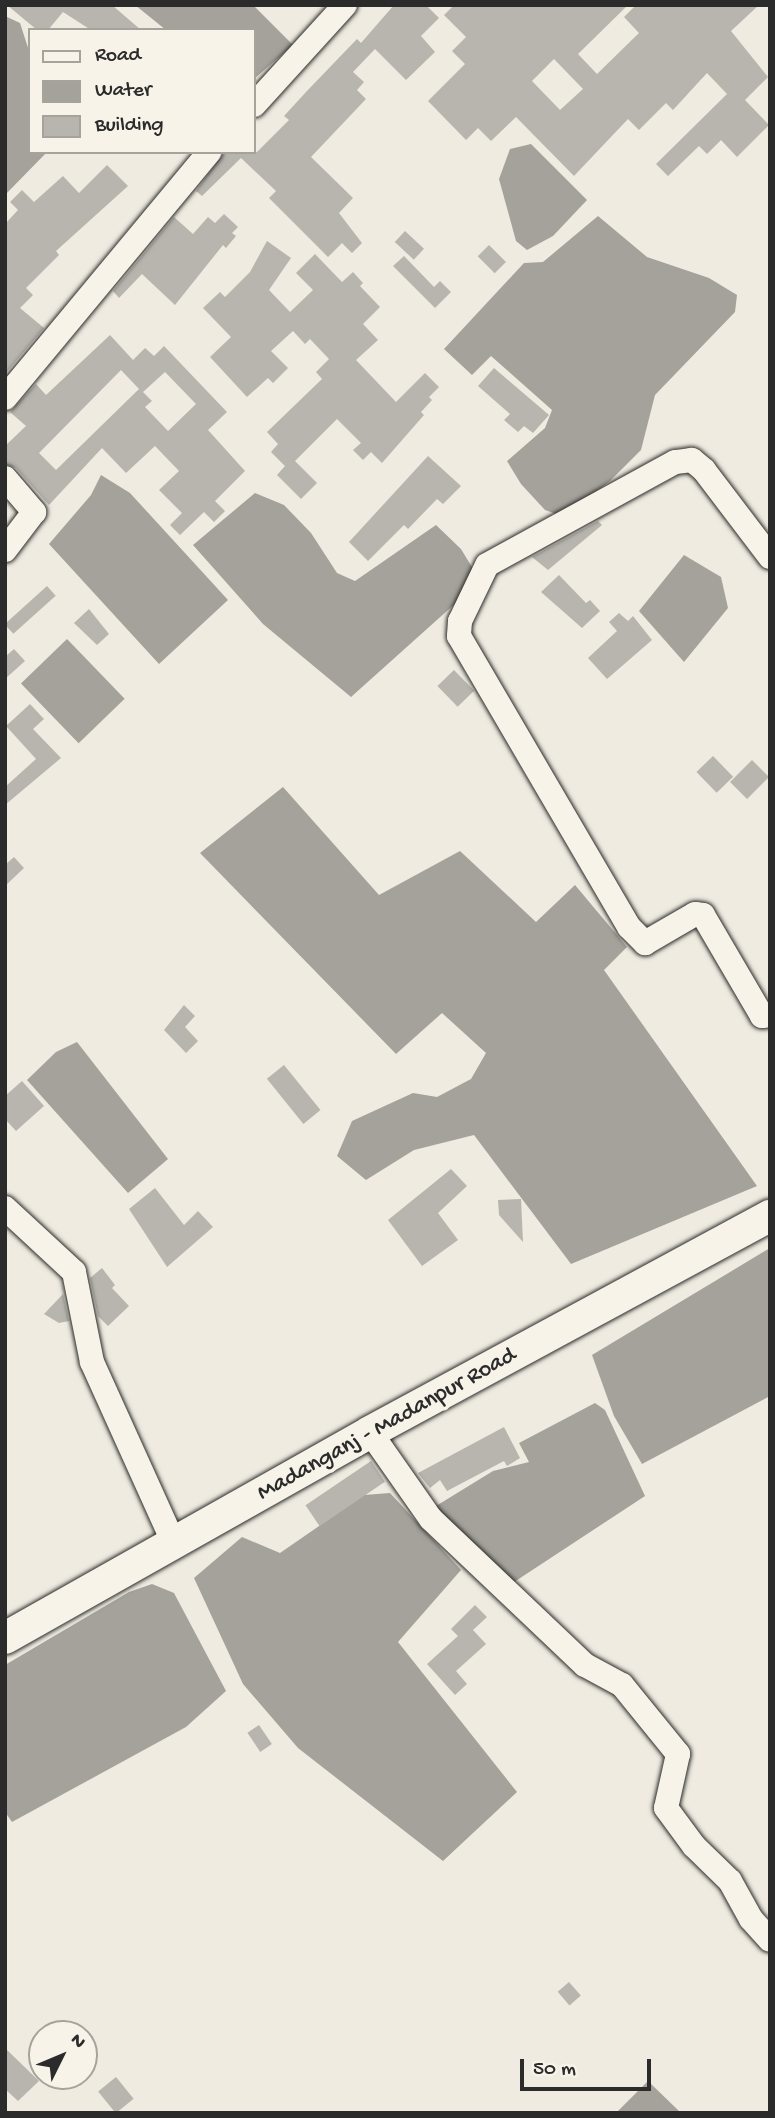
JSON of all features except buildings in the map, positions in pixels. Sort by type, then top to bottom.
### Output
[{"type":"main road","name":"Madanganj - Madanpur Road","points":[[5,1638],[370,1432],[770,1216]]},
{"type":"street","points":[[256,103],[345,5]]},
{"type":"street","points":[[5,398],[207,154]]},
{"type":"street","points":[[770,557],[704,470],[692,460],[675,461],[487,565],[460,621],[459,636],[629,927],[645,943],[695,914],[703,915],[762,1016],[770,1015]]},
{"type":"street","points":[[5,478],[34,512],[5,550]]},
{"type":"street","points":[[5,1208],[74,1272],[92,1362],[174,1544]]},
{"type":"street","points":[[370,1432],[430,1518],[585,1665],[622,1685],[678,1754],[666,1808],[694,1846],[730,1881],[751,1919],[770,1940]]},
{"type":"water","points":[[135,5],[253,5],[293,45],[256,77],[256,28],[164,28]]},
{"type":"water","points":[[5,16],[20,23],[28,48],[28,154],[45,154],[5,195]]},
{"type":"water","points":[[531,144],[587,200],[553,236],[527,250],[516,241],[499,179],[510,149]]},
{"type":"water","points":[[598,216],[647,257],[709,278],[737,295],[735,312],[655,395],[641,450],[610,481],[562,516],[545,510],[521,484],[507,461],[545,428],[552,410],[491,356],[472,375],[444,349],[524,263],[543,262]]},
{"type":"water","points":[[101,475],[130,493],[228,600],[159,664],[49,544],[91,495]]},
{"type":"water","points":[[255,493],[284,505],[311,533],[337,573],[355,581],[436,525],[461,549],[478,577],[467,593],[351,697],[263,624],[193,545]]},
{"type":"water","points":[[684,555],[721,577],[728,608],[684,662],[639,611]]},
{"type":"water","points":[[67,639],[125,699],[79,743],[21,683]]},
{"type":"water","points":[[283,787],[379,895],[460,851],[536,922],[575,885],[627,947],[604,970],[757,1186],[571,1264],[474,1135],[414,1150],[366,1180],[337,1156],[352,1121],[413,1093],[437,1097],[471,1079],[486,1053],[442,1013],[396,1054],[200,853]]},
{"type":"water","points":[[77,1042],[168,1159],[128,1193],[27,1080],[56,1052]]},
{"type":"water","points":[[770,1248],[770,1396],[642,1464],[614,1416],[592,1355]]},
{"type":"water","points":[[595,1403],[605,1410],[645,1496],[508,1586],[436,1506],[493,1471],[529,1462],[519,1443]]},
{"type":"water","points":[[390,1493],[461,1570],[398,1642],[517,1792],[443,1861],[298,1748],[243,1684],[194,1578],[242,1537],[280,1553],[364,1495]]},
{"type":"water","points":[[152,1584],[174,1593],[226,1691],[186,1727],[12,1822],[5,1812],[5,1665],[129,1592]]},
{"type":"water","points":[[648,2081],[681,2113],[616,2113]]}]
